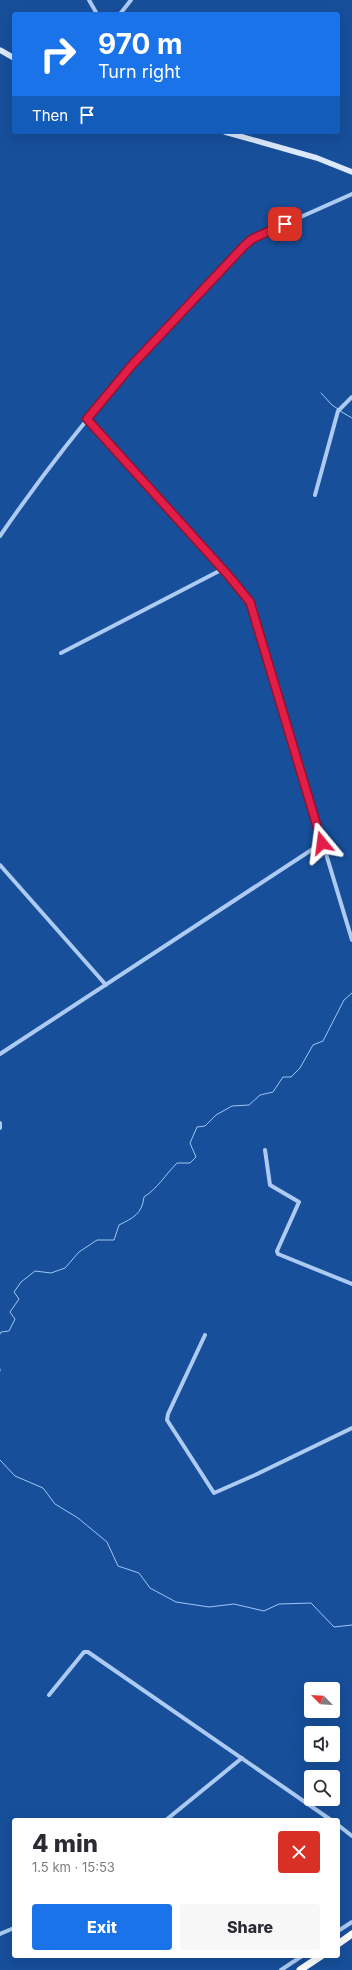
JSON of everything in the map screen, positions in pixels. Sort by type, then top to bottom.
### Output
[{"type":"highway","points":[[340,1943],[352,1934]]},
{"type":"highway","points":[[300,1970],[318,1958]]},
{"type":"street","points":[[88,0],[96,12]]},
{"type":"street","points":[[122,12],[131,0]]},
{"type":"street","points":[[0,50],[12,56]]},
{"type":"street","points":[[232,134],[317,158],[352,172]]},
{"type":"street","points":[[0,536],[87,419],[132,365],[248,242],[258,236],[352,194]]},
{"type":"street","points":[[315,495],[338,411],[352,397]]},
{"type":"street","points":[[87,419],[223,569],[247,597],[253,608],[352,940]]},
{"type":"street","points":[[61,653],[223,569]]},
{"type":"street","points":[[0,1054],[106,986],[322,843]]},
{"type":"street","points":[[0,865],[106,986]]},
{"type":"street","points":[[0,1122],[0,1128]]},
{"type":"street","points":[[265,1150],[270,1185],[276,1190],[299,1202],[277,1250],[278,1254],[352,1284]]},
{"type":"street","points":[[205,1335],[168,1414],[167,1420],[214,1493],[352,1428]]},
{"type":"street","points":[[49,1695],[86,1651],[141,1687],[328,1818]]},
{"type":"street","points":[[168,1818],[242,1758]]},
{"type":"street","points":[[340,1827],[352,1836]]},
{"type":"street","points":[[340,1930],[352,1922]]},
{"type":"street","points":[[0,1934],[12,1929]]},
{"type":"street","points":[[281,1970],[299,1958]]},
{"type":"waterway","points":[[321,393],[338,409]]},
{"type":"waterway","points":[[340,411],[352,418]]},
{"type":"waterway","points":[[0,1334],[1,1332],[9,1331],[15,1319],[10,1312],[19,1299],[14,1292],[21,1282],[35,1271],[51,1273],[65,1268],[79,1252],[97,1240],[114,1240],[119,1225],[136,1215],[141,1208],[144,1197],[177,1163],[190,1163],[196,1157],[190,1143],[197,1127],[205,1126],[216,1115],[232,1106],[249,1105],[260,1095],[273,1092],[283,1077],[291,1077],[300,1068],[313,1045],[323,1041],[344,1000],[352,993]]},
{"type":"waterway","points":[[0,1460],[15,1476],[43,1488],[55,1504],[78,1518],[107,1542],[118,1566],[139,1573],[150,1588],[176,1602],[209,1607],[234,1604],[264,1611],[279,1604],[311,1603],[334,1627],[352,1625]]},
{"type":"route","points":[[285,224],[252,239],[244,246],[132,365],[101,400],[87,419],[200,543],[250,602],[322,843]]}]
